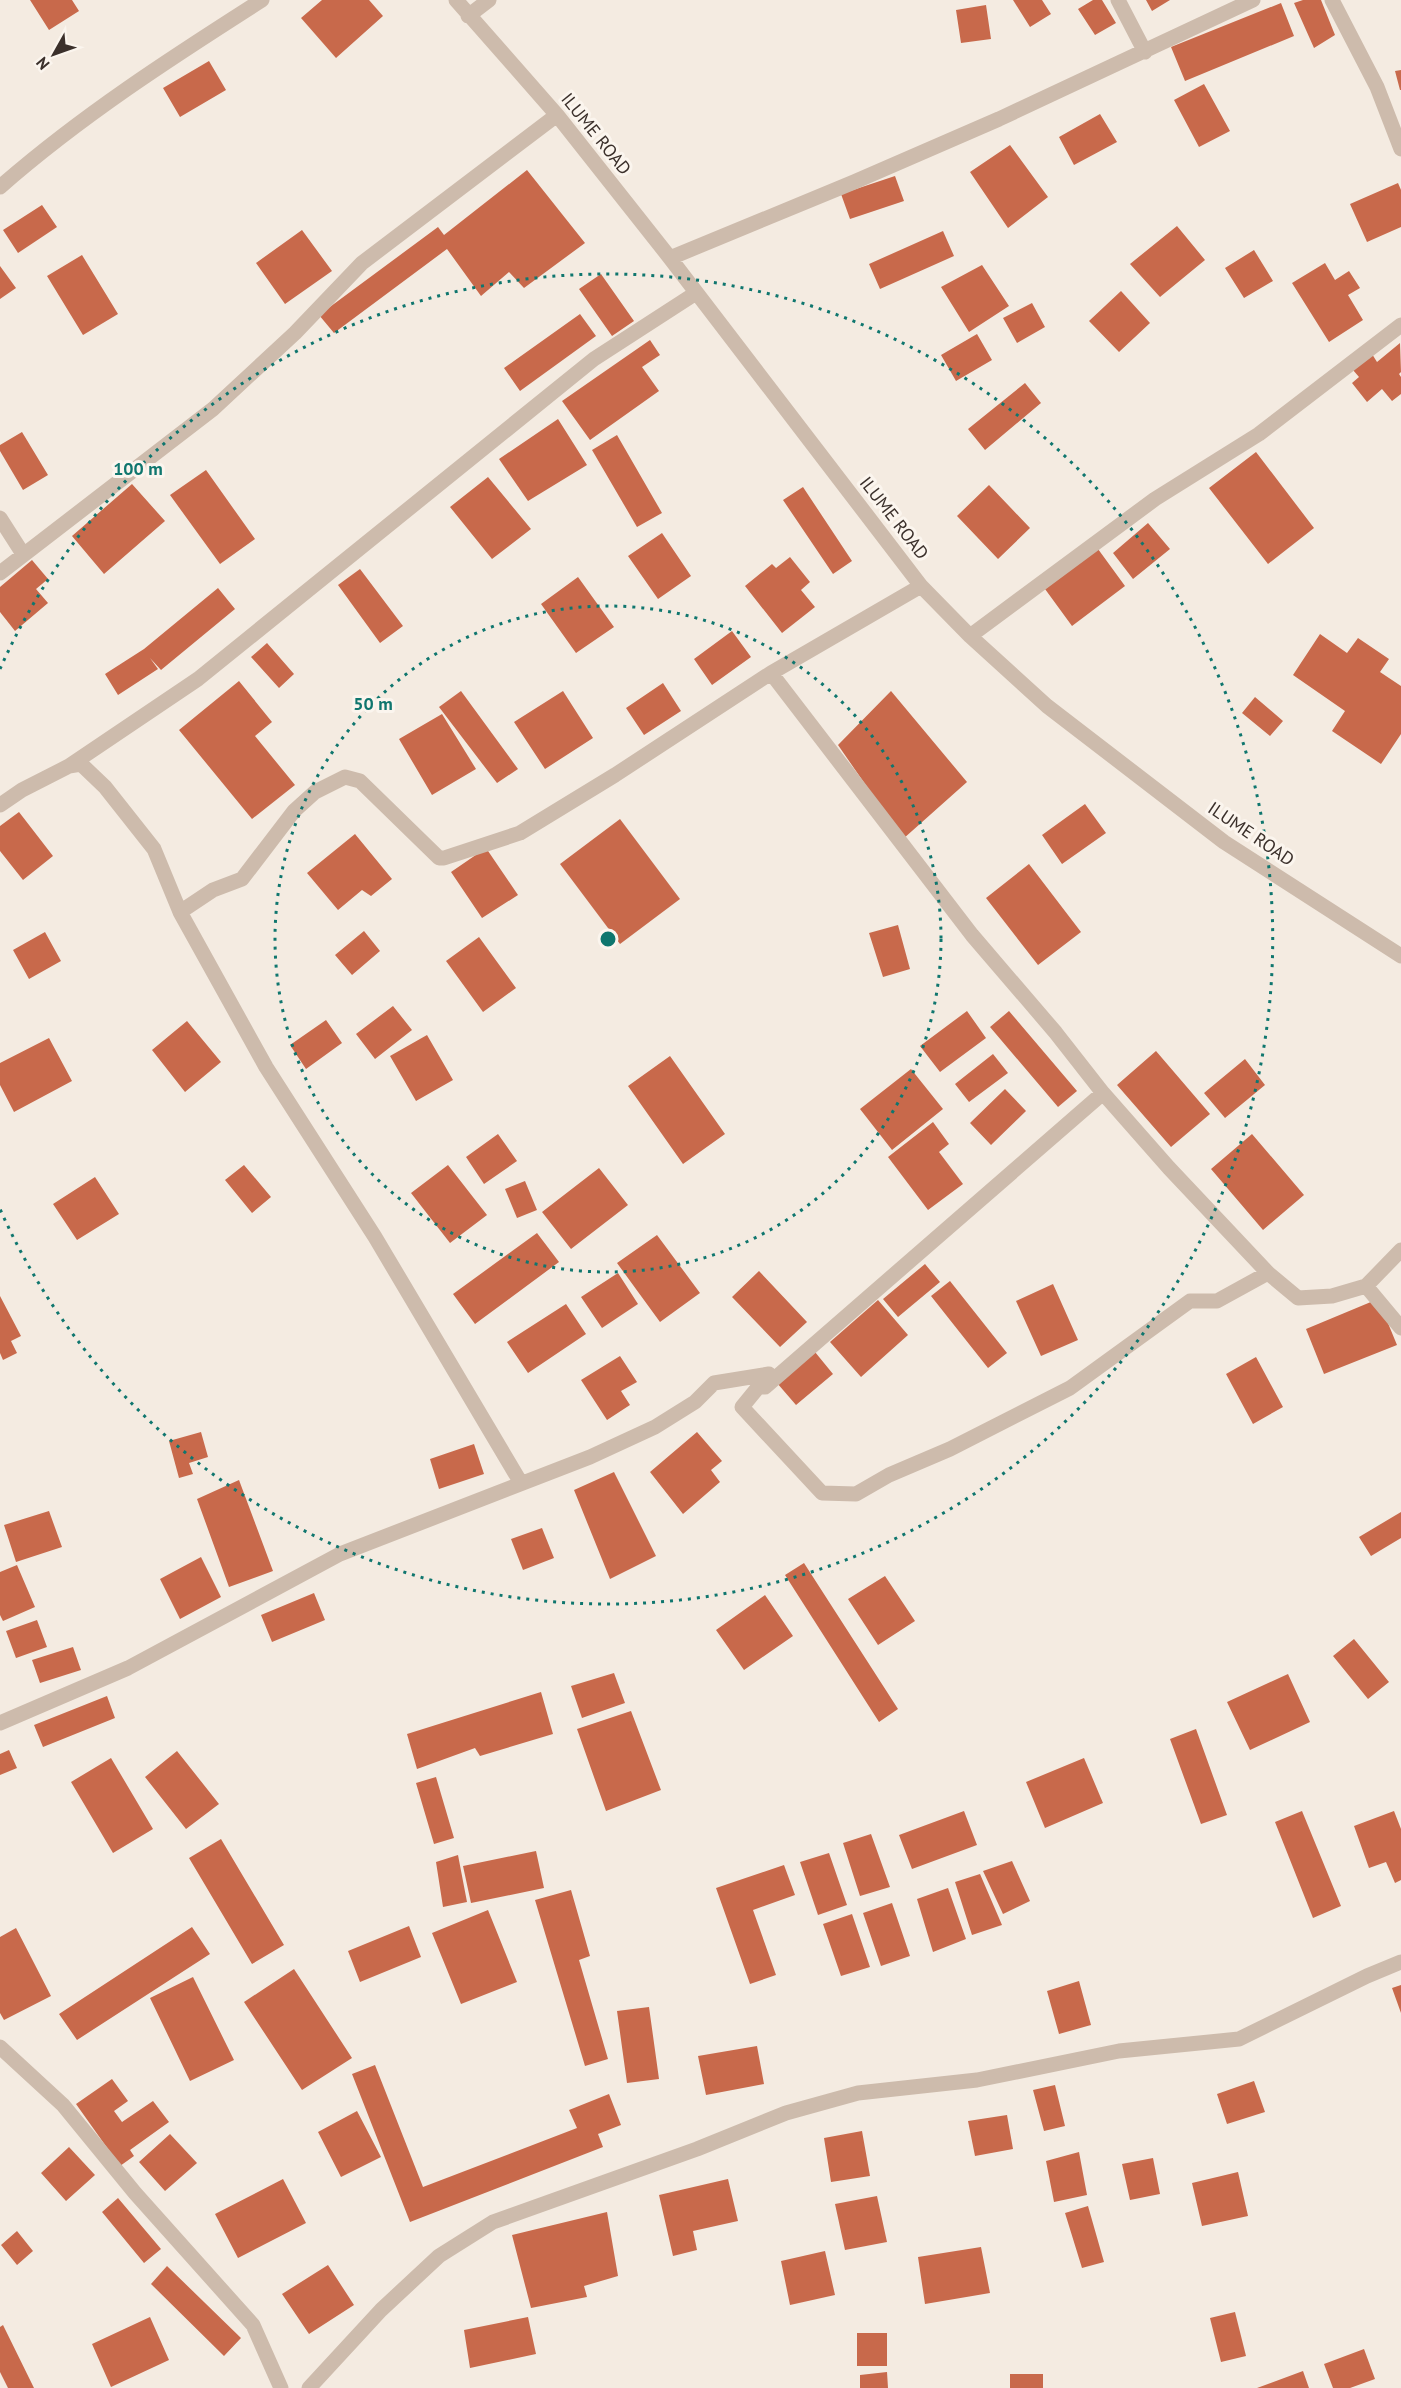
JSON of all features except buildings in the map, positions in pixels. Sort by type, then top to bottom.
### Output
[{"type":"street","points":[[0,187],[41,151],[154,69],[262,0]]},
{"type":"street","name":"ILUME ROAD","points":[[456,0],[557,116],[670,258],[921,586],[970,636],[1047,706],[1224,842],[1401,956]]},
{"type":"street","points":[[468,16],[489,0]]},
{"type":"street","points":[[1118,0],[1145,52]]},
{"type":"street","points":[[670,258],[885,169],[1145,52],[1253,0]]},
{"type":"street","points":[[1332,0],[1377,87],[1401,149]]},
{"type":"street","points":[[0,573],[213,409],[295,333],[362,263],[557,116]]},
{"type":"street","points":[[0,805],[22,790],[69,766],[198,679],[594,359],[696,293]]},
{"type":"street","points":[[970,636],[1155,499],[1259,434],[1401,325]]},
{"type":"street","points":[[0,519],[23,554]]},
{"type":"street","points":[[180,912],[213,890],[242,879],[294,811],[315,792],[345,777],[360,781],[433,854],[444,858],[520,833],[615,775],[771,673],[921,586]]},
{"type":"street","points":[[771,673],[972,935],[1056,1033],[1103,1093],[1169,1168],[1268,1273],[1298,1298],[1332,1296],[1366,1286],[1401,1250]]},
{"type":"street","points":[[69,766],[81,764],[105,787],[154,849],[180,912],[266,1067],[375,1237],[521,1483]]},
{"type":"street","points":[[742,1407],[1103,1093]]},
{"type":"street","points":[[742,1407],[822,1493],[856,1494],[889,1475],[950,1449],[1070,1388],[1190,1301],[1217,1301],[1268,1273]]},
{"type":"street","points":[[1366,1286],[1401,1328]]},
{"type":"street","points":[[0,1723],[128,1668],[340,1554],[590,1456],[655,1427],[695,1402],[714,1383],[769,1374],[742,1407]]},
{"type":"street","points":[[309,2388],[381,2310],[439,2256],[493,2222],[697,2149],[786,2113],[858,2093],[977,2080],[1119,2051],[1239,2039],[1367,1976],[1401,1962]]},
{"type":"street","points":[[0,2047],[63,2105],[135,2193],[254,2325],[280,2388]]}]
